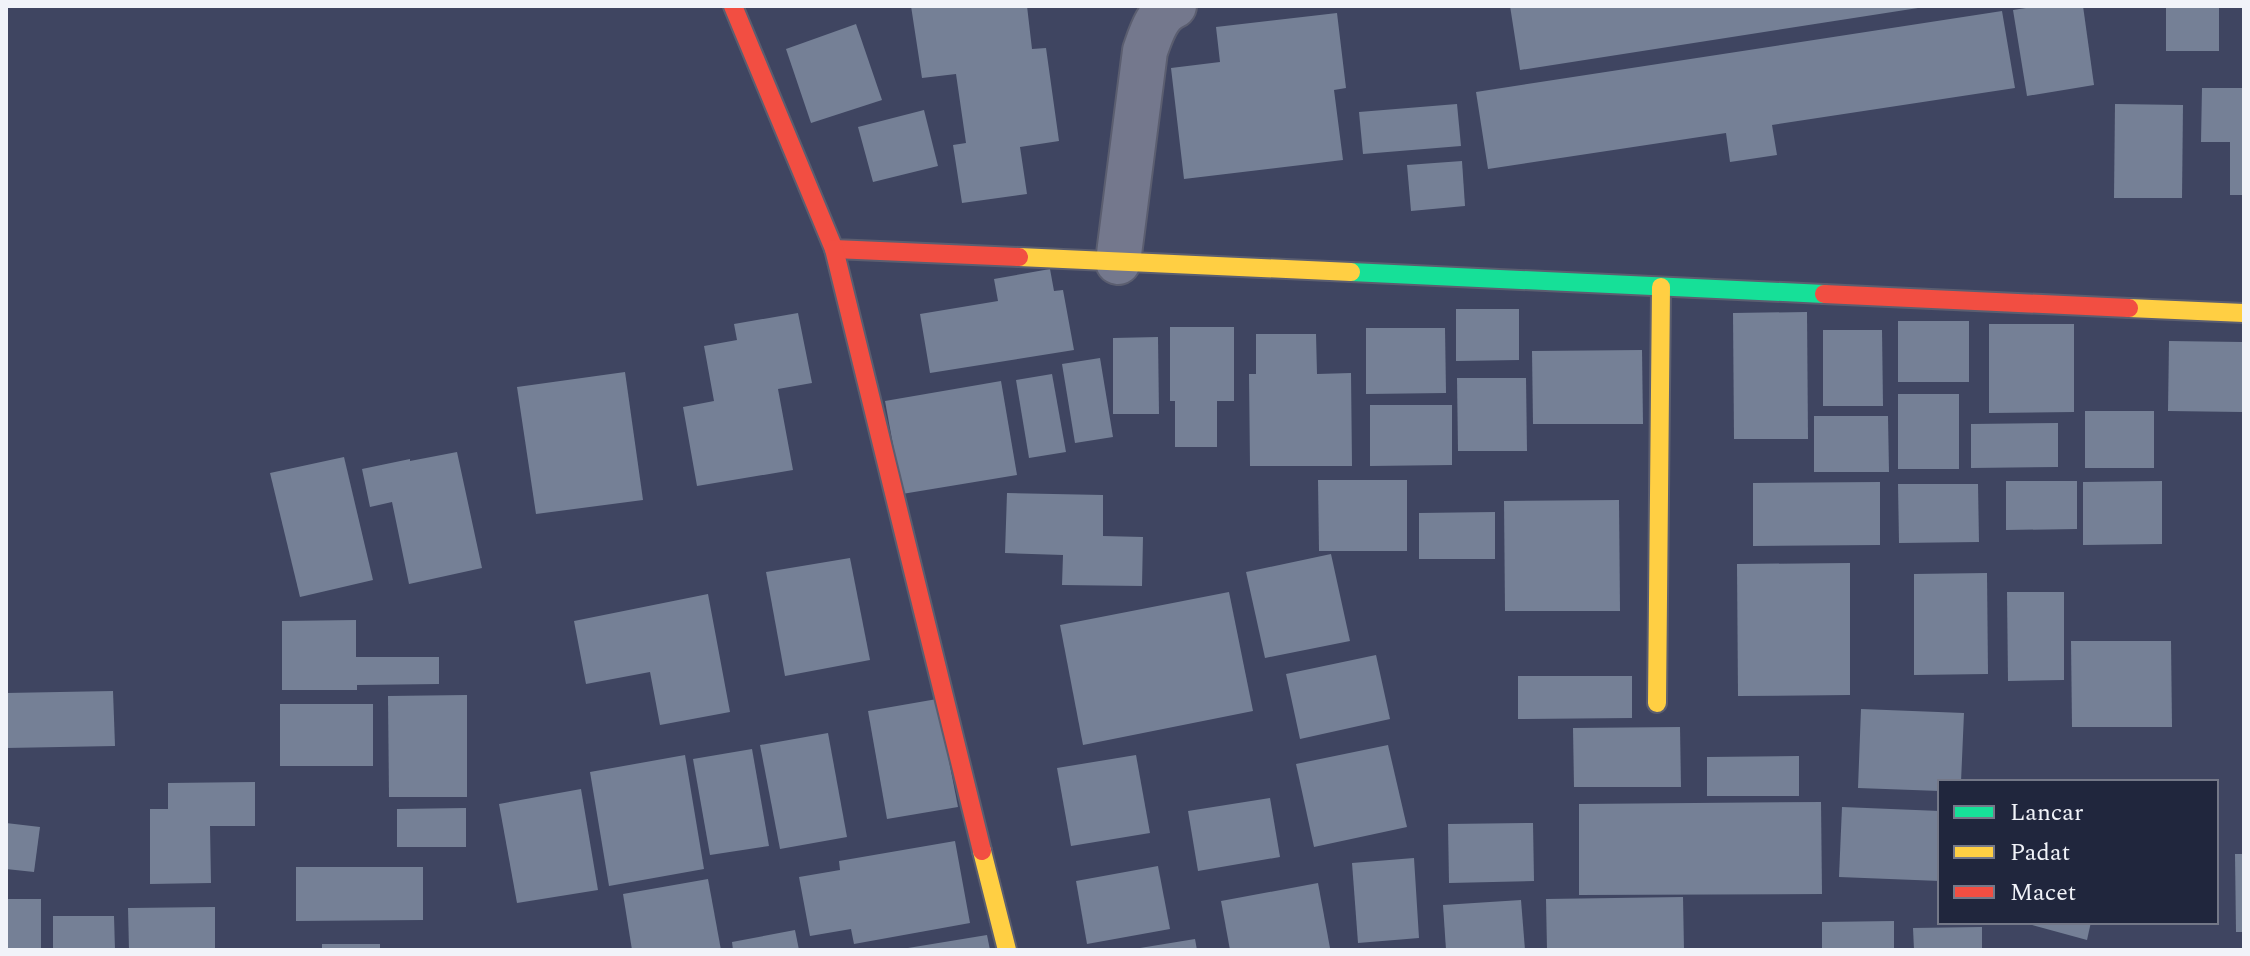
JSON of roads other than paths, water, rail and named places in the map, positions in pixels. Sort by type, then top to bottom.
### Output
[{"type":"street","points":[[733,6],[834,249],[1007,950]]},
{"type":"street","points":[[1118,262],[1145,51],[1154,26],[1174,6]]},
{"type":"street","points":[[834,249],[2244,313]]},
{"type":"street","points":[[1657,703],[1661,287]]}]
